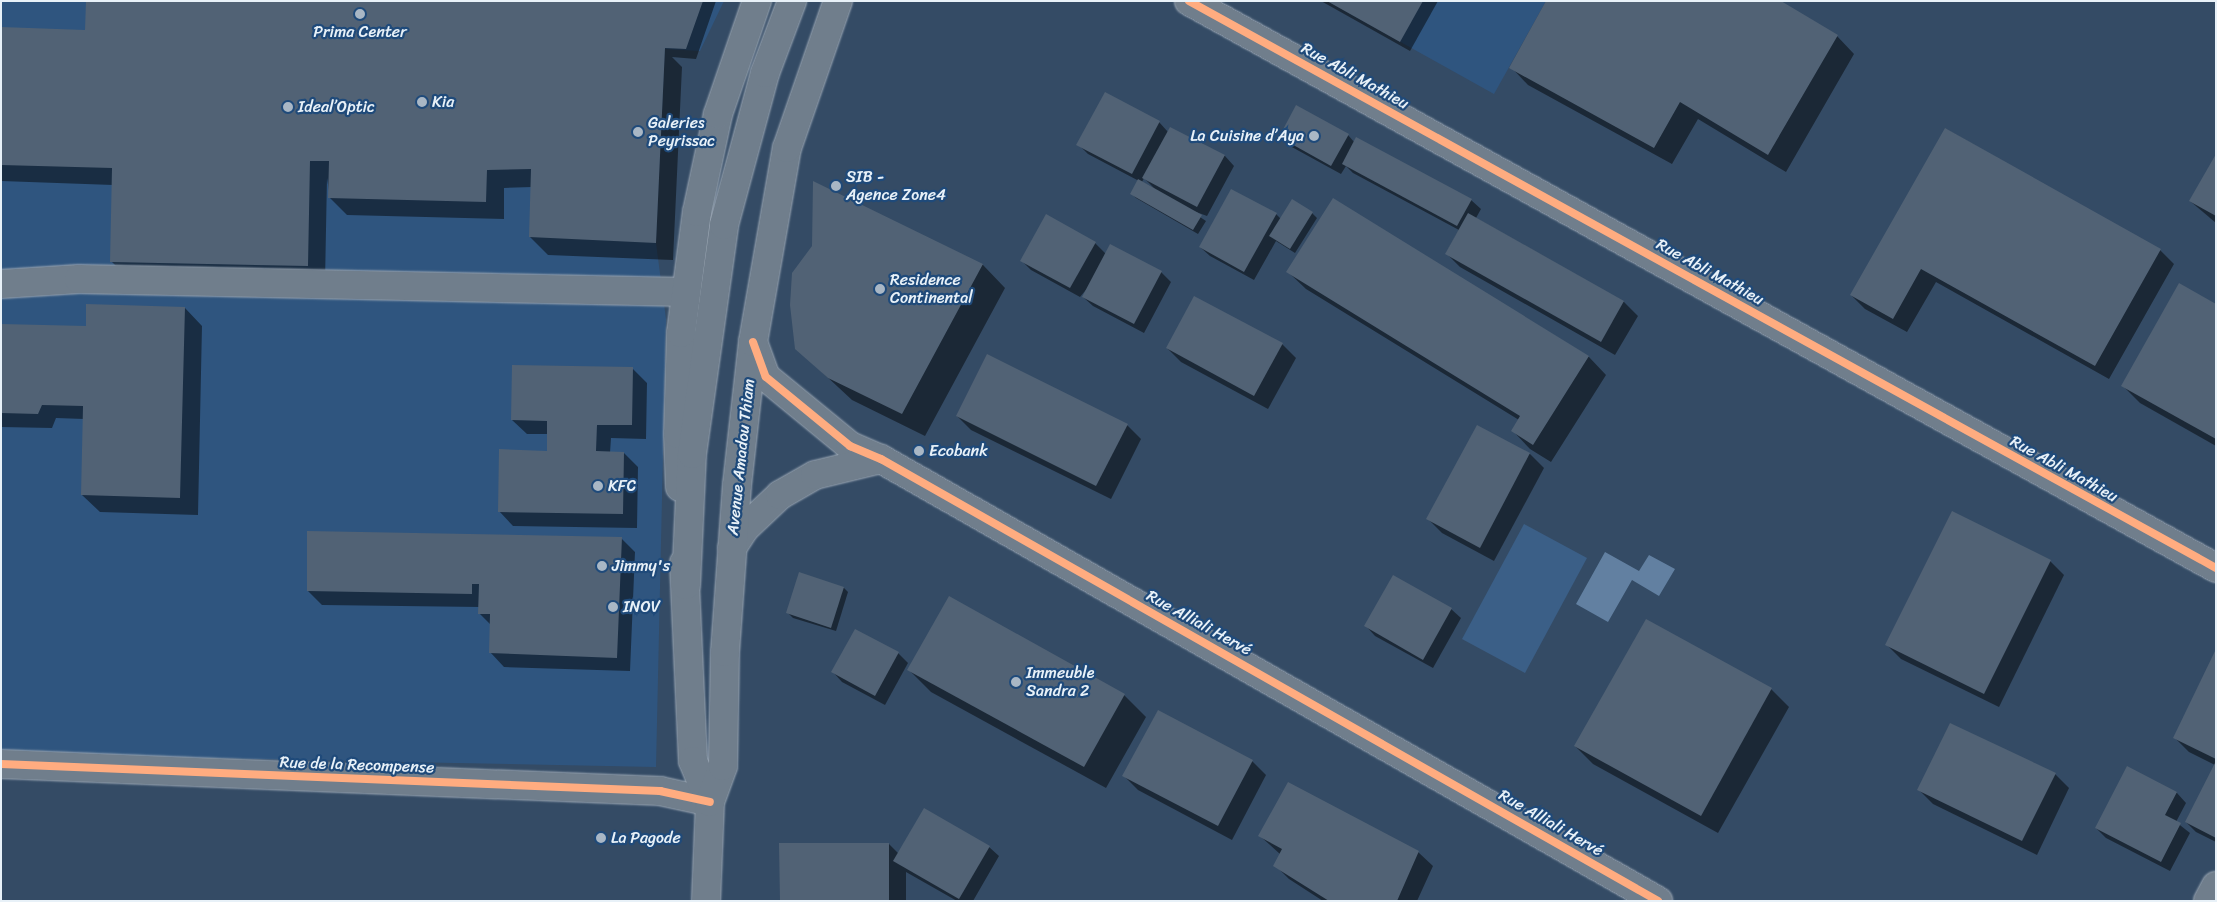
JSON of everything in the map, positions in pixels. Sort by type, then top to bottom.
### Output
[{"type":"main road","name":"Avenue Amadou Thiam","points":[[710,802],[693,761],[678,434],[686,292],[697,212],[718,114],[757,1]]},
{"type":"main road","points":[[686,585],[693,444],[724,225],[765,73],[792,1]]},
{"type":"main road","name":"Avenue Amadou Thiam","points":[[706,901],[710,802],[723,766],[725,652],[732,548],[753,342],[787,148],[838,1]]},
{"type":"main road","name":"Rue Abli Mathieu","points":[[1189,1],[2216,568]]},
{"type":"main road","points":[[1,284],[79,279],[686,292]]},
{"type":"main road","name":"Rue Alliali Hervé","points":[[753,342],[766,377],[850,446],[881,459],[1658,901]]},
{"type":"main road","points":[[732,548],[746,528],[780,495],[815,475],[881,459]]},
{"type":"main road","name":"Rue de la Recompense","points":[[1,764],[660,792],[710,802]]},
{"type":"main road","points":[[2208,901],[2216,886]]},
{"type":"shaded area","points":[[1,1],[724,1],[700,51],[665,49],[656,243],[666,319],[656,767],[1,754]]},
{"type":"shaded area","points":[[1327,1],[1546,1],[1494,94]]},
{"type":"shaded area","points":[[1524,524],[1587,558],[1525,673],[1462,639]]},
{"type":"shaded area","points":[[1605,552],[1639,571],[1649,555],[1675,569],[1659,596],[1632,580],[1608,622],[1576,604]]},
{"type":"building","points":[[86,1],[703,1],[686,49],[665,48],[656,243],[529,237],[531,169],[487,170],[486,202],[328,198],[329,161],[310,161],[308,266],[110,262],[112,168],[1,165],[1,27],[85,30]]},
{"type":"building","points":[[1327,1],[1423,1],[1400,42]]},
{"type":"building","points":[[1546,1],[1781,1],[1838,35],[1768,155],[1680,102],[1654,148],[1509,68]]},
{"type":"building","points":[[1105,92],[1160,121],[1132,174],[1076,145]]},
{"type":"building","name":"La Cuisine d’Aya","points":[[1296,105],[1349,134],[1331,166],[1279,137]]},
{"type":"building","points":[[1170,127],[1225,155],[1197,207],[1142,178]]},
{"type":"building","points":[[1945,128],[2161,249],[2095,366],[1921,269],[1893,319],[1850,295]]},
{"type":"building","points":[[1356,137],[1472,199],[1457,226],[1342,164]]},
{"type":"building","points":[[2216,154],[2216,216],[2189,201]]},
{"type":"building","points":[[1138,179],[1202,215],[1193,230],[1130,194]]},
{"type":"building","name":"Residence Continental","points":[[813,181],[983,264],[902,414],[828,378],[795,349],[790,305],[792,273],[812,246]]},
{"type":"building","points":[[1231,189],[1277,213],[1244,272],[1199,247]]},
{"type":"building","points":[[1333,198],[1589,356],[1533,445],[1511,431],[1520,416],[1286,272]]},
{"type":"building","points":[[1292,199],[1313,212],[1290,249],[1269,236]]},
{"type":"building","points":[[1468,213],[1624,301],[1601,342],[1445,254]]},
{"type":"building","points":[[1046,214],[1096,242],[1070,288],[1020,261]]},
{"type":"building","points":[[1110,244],[1162,271],[1134,324],[1082,297]]},
{"type":"building","points":[[2179,283],[2216,304],[2216,439],[2121,386]]},
{"type":"building","points":[[1194,296],[1283,343],[1254,396],[1166,348]]},
{"type":"building","points":[[86,304],[185,307],[180,498],[81,495],[83,406],[42,405],[38,414],[1,413],[1,324],[86,326]]},
{"type":"building","points":[[987,354],[1128,424],[1096,486],[956,416]]},
{"type":"building","points":[[512,365],[633,367],[632,425],[597,425],[596,451],[624,452],[623,514],[498,512],[499,449],[547,451],[547,421],[511,420]]},
{"type":"building","points":[[1477,425],[1530,453],[1480,548],[1426,519]]},
{"type":"building","points":[[1952,511],[2051,560],[1984,694],[1885,645]]},
{"type":"building","points":[[307,531],[622,537],[617,658],[489,653],[490,614],[478,614],[479,584],[472,584],[472,594],[307,591]]},
{"type":"building","points":[[799,572],[844,587],[831,628],[786,613]]},
{"type":"building","points":[[1393,575],[1452,608],[1423,660],[1364,626]]},
{"type":"building","name":"Immeuble Sandra 2","points":[[949,596],[1125,694],[1084,767],[907,670]]},
{"type":"building","points":[[1646,619],[1772,688],[1701,816],[1574,746]]},
{"type":"building","points":[[855,629],[899,652],[875,696],[831,672]]},
{"type":"building","points":[[2216,649],[2216,759],[2173,738]]},
{"type":"building","points":[[1158,710],[1253,760],[1218,826],[1122,776]]},
{"type":"building","points":[[1950,723],[2056,773],[2022,841],[1917,790]]},
{"type":"building","points":[[2216,761],[2216,838],[2185,822]]},
{"type":"building","points":[[2127,766],[2177,792],[2165,815],[2181,823],[2161,862],[2095,828]]},
{"type":"building","points":[[1288,782],[1419,851],[1397,901],[1329,901],[1273,866],[1282,849],[1258,836]]},
{"type":"building","points":[[924,808],[990,846],[959,899],[893,861]]},
{"type":"building","points":[[779,843],[889,843],[889,901],[780,901]]},
{"type":"cycle path","points":[[1189,1],[2216,568]]},
{"type":"cycle path","points":[[753,342],[766,377],[850,446],[881,459],[1658,901]]},
{"type":"cycle path","points":[[1,764],[660,791],[710,802]]},
{"type":"place","name":"Prima Center","points":[[360,14]]},
{"type":"place","name":"Kia","points":[[422,102]]},
{"type":"place","name":"Ideal’Optic","points":[[288,107]]},
{"type":"place","name":"Galeries Peyrissac","points":[[638,132]]},
{"type":"place","name":"La Cuisine d’Aya","points":[[1314,136]]},
{"type":"place","name":"SIB - Agence Zone4","points":[[836,186]]},
{"type":"place","name":"Residence Continental","points":[[880,289]]},
{"type":"place","name":"Ecobank","points":[[919,451]]},
{"type":"place","name":"KFC","points":[[598,486]]},
{"type":"place","name":"Jimmy's","points":[[602,566]]},
{"type":"place","name":"INOV","points":[[613,607]]},
{"type":"place","name":"Immeuble Sandra 2","points":[[1016,682]]},
{"type":"place","name":"La Pagode","points":[[601,838]]}]
